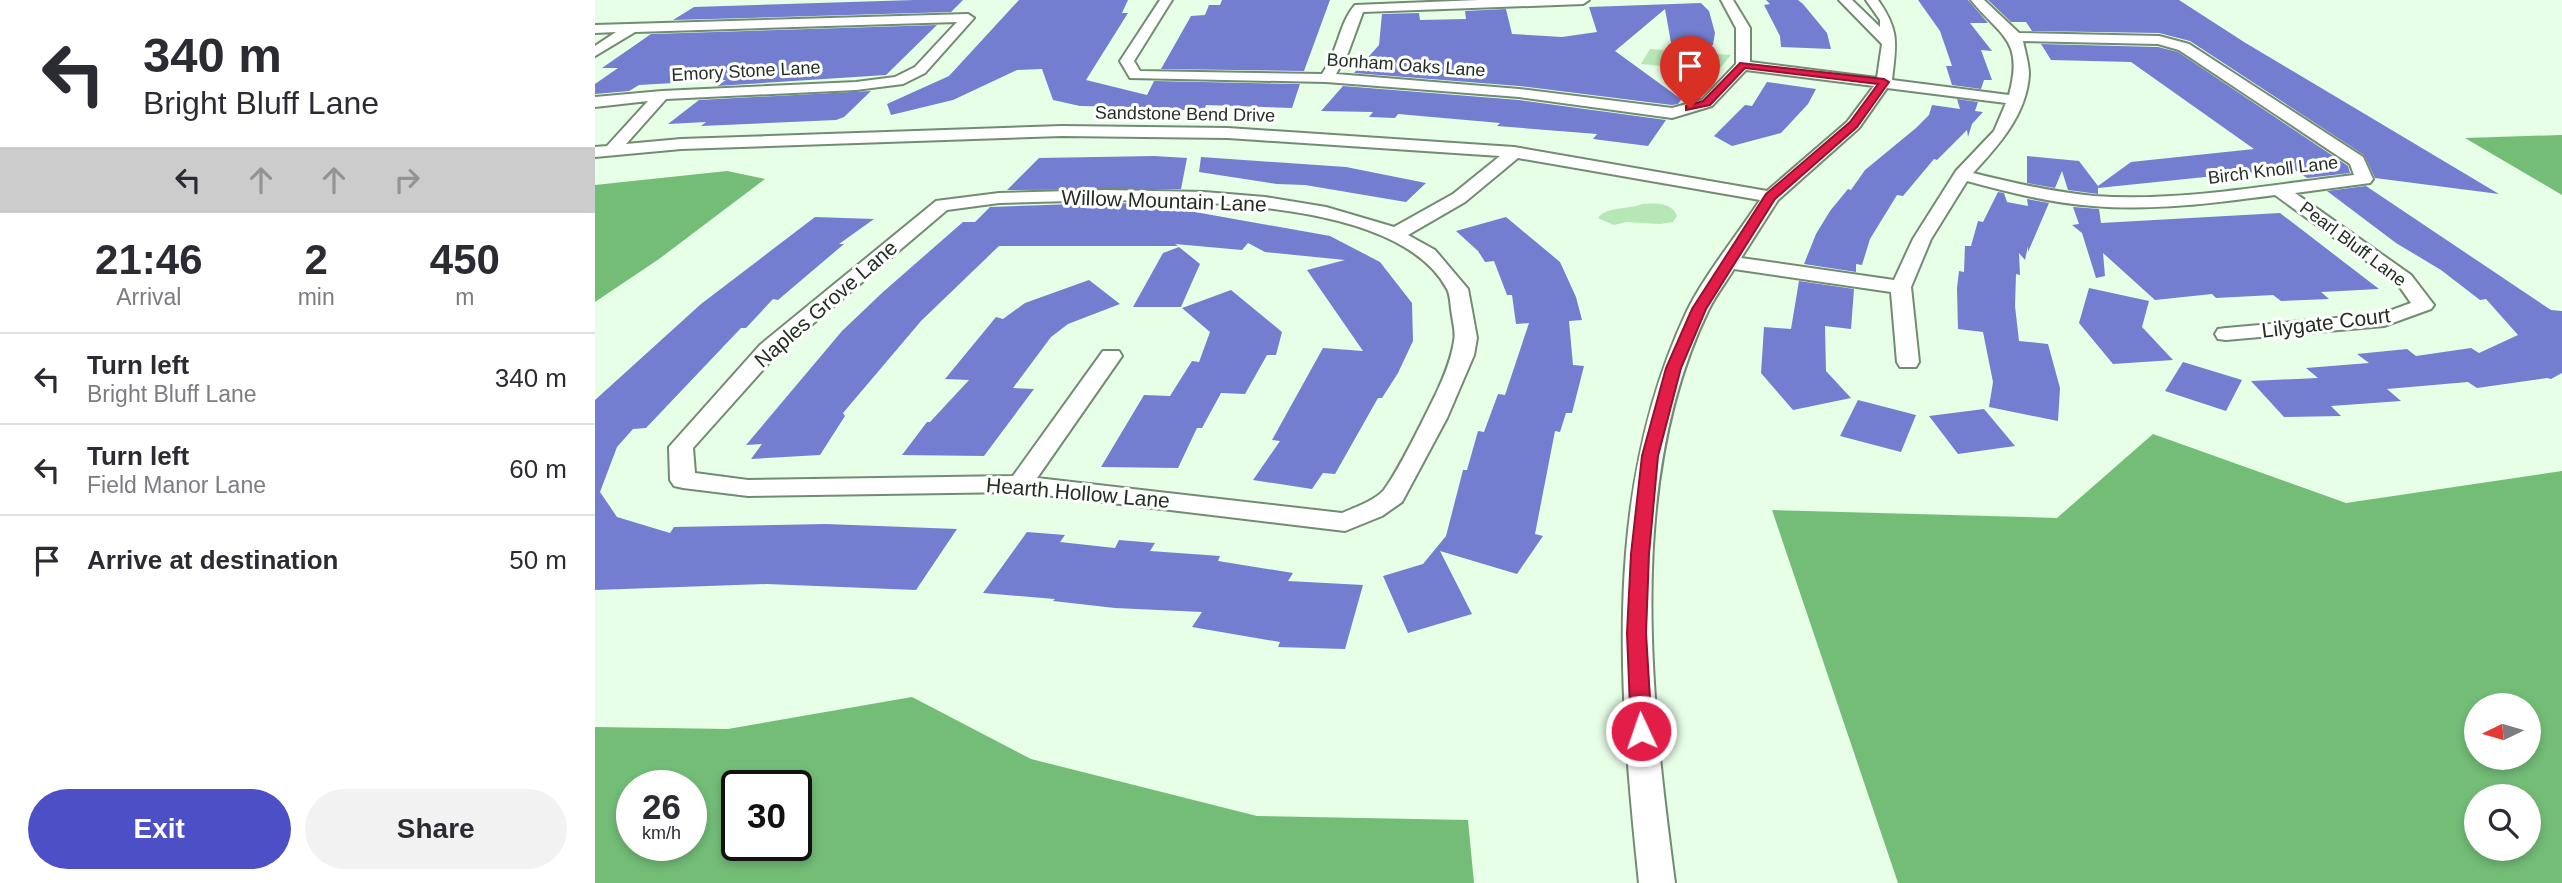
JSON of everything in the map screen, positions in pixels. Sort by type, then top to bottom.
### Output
[{"type":"street","name":"Bonham Oaks Lane","points":[[1165,0],[1127,61],[1135,75],[1326,78],[1519,93],[1672,113],[1707,103],[1743,65]]},
{"type":"street","points":[[1326,78],[1339,59],[1351,15],[1359,8],[1542,6],[1583,0]]},
{"type":"street","points":[[1727,0],[1743,28],[1743,65],[2015,100]]},
{"type":"street","points":[[1845,0],[1889,43]]},
{"type":"street","points":[[1657,883],[1642,755],[1636,633],[1640,554],[1650,456],[1674,368],[1699,309],[1770,197],[1853,125],[1884,82],[1889,43],[1886,20],[1872,0]]},
{"type":"street","points":[[1908,362],[1901,287],[1921,239],[1962,175],[2001,133],[2015,100],[2022,73],[2015,37],[1976,0]]},
{"type":"street","points":[[595,29],[865,21],[883,7]]},
{"type":"street","name":"Emory Stone Lane","points":[[595,102],[662,95],[856,86],[898,81],[920,70],[968,18],[865,21]]},
{"type":"street","points":[[595,52],[632,28]]},
{"type":"street","name":"Birch Knoll Lane","points":[[1962,175],[2025,192],[2112,202],[2193,199],[2364,179],[2357,161],[2184,47],[2159,40],[2015,37]]},
{"type":"street","points":[[604,151],[662,95]]},
{"type":"street","name":"Sandstone Bend Drive","points":[[604,151],[681,144],[1062,131],[1321,137],[1514,152],[1770,197]]},
{"type":"street","points":[[1396,233],[1456,202],[1514,152]]},
{"type":"street","name":"Pearl Bluff Lane","points":[[2278,189],[2404,279],[2424,305]]},
{"type":"street","name":"Willow Mountain Lane","points":[[941,205],[999,198],[1105,195],[1226,198],[1320,209],[1396,233],[1430,255],[1449,276],[1462,298],[1466,318],[1460,365],[1393,496],[1373,510],[1345,522]]},
{"type":"street","name":"Naples Grove Lane","points":[[683,480],[681,447],[768,350],[941,205]]},
{"type":"street","points":[[1729,262],[1901,287]]},
{"type":"street","name":"Lilygate Court","points":[[2226,334],[2384,320],[2424,305]]},
{"type":"street","points":[[1020,484],[1111,356]]},
{"type":"street","name":"Hearth Hollow Lane","points":[[683,480],[748,488],[1020,484],[1345,522]]},
{"type":"shaded area","points":[[1650,49],[1731,55],[1717,72],[1641,64]]},
{"type":"shaded area","points":[[2562,135],[2562,195],[2465,138]]},
{"type":"shaded area","points":[[727,171],[765,179],[659,259],[595,302],[595,185]]},
{"type":"shaded area","points":[[1642,204],[1667,206],[1675,211],[1677,216],[1673,222],[1660,224],[1626,222],[1614,225],[1598,218],[1612,210]]},
{"type":"shaded area","points":[[2153,434],[2346,503],[2562,471],[2562,883],[1898,883],[1772,510],[2057,518]]},
{"type":"shaded area","points":[[912,697],[1031,759],[1257,816],[1468,820],[1474,883],[595,883],[595,727],[728,729]]},
{"type":"building","points":[[963,0],[951,12],[673,20],[694,7]]},
{"type":"building","points":[[1019,0],[1128,0],[1122,13],[1128,13],[1086,80],[1147,95],[1154,81],[1300,84],[1292,108],[1206,105],[1204,110],[1178,110],[1179,108],[1080,106],[1053,100],[1042,69],[1017,70],[953,100],[891,115],[887,104],[949,76]]},
{"type":"building","points":[[1222,0],[1330,0],[1304,71],[1161,69],[1191,16],[1205,15],[1209,5],[1220,5]]},
{"type":"building","points":[[1766,0],[1798,0],[1827,33],[1831,49],[1781,47],[1780,36],[1764,5],[1770,4]]},
{"type":"building","points":[[1918,0],[1968,0],[1988,23],[1970,23],[1992,51],[1981,50],[1992,80],[1984,80],[1981,89],[1952,85],[1946,66],[1952,66],[1940,31]]},
{"type":"building","points":[[1988,0],[2179,0],[2244,42],[2499,194],[2375,178],[2364,155],[2190,41],[2159,33],[2032,31],[2026,22],[2011,22]]},
{"type":"building","points":[[1701,3],[1709,11],[1715,33],[1713,45],[1701,45],[1698,75],[1678,104],[1519,86],[1354,73],[1379,45],[1382,14],[1419,13],[1420,20],[1466,19],[1465,11],[1506,9],[1512,34],[1562,37],[1597,32],[1589,7]],"holes":[[[1665,9],[1681,99],[1615,51]]]},
{"type":"building","points":[[937,25],[886,75],[717,86],[726,80],[639,85],[629,91],[595,94],[595,84],[618,68],[602,68],[651,34]]},
{"type":"building","points":[[2041,44],[2158,47],[2178,52],[2348,166],[2350,173],[2307,178],[2292,168],[2098,188],[2098,194],[2068,190],[2062,171],[2055,188],[2027,183],[2027,156],[2079,161],[2098,186],[2131,162],[2254,149],[2131,62],[2051,60]]},
{"type":"building","points":[[1767,82],[1816,89],[1808,104],[1781,133],[1732,146],[1714,136],[1745,105],[1752,106]]},
{"type":"building","points":[[1343,86],[1519,100],[1666,120],[1648,146],[1593,139],[1597,134],[1497,126],[1500,123],[1398,114],[1395,118],[1369,117],[1373,112],[1321,111]]},
{"type":"building","points":[[871,91],[844,117],[836,120],[701,126],[706,122],[668,124],[699,100]]},
{"type":"building","points":[[1957,99],[1978,102],[1975,111],[1983,112],[1972,124],[1968,137],[1967,130],[1937,160],[1934,159],[1903,196],[1897,195],[1870,239],[1862,265],[1856,264],[1856,272],[1804,264],[1816,234],[1830,211],[1848,189],[1851,190],[1865,170],[1916,128],[1929,115],[1932,105],[1960,109]]},
{"type":"building","points":[[1201,157],[1346,167],[1426,183],[1406,202],[1305,185],[1277,184],[1199,172]]},
{"type":"building","points":[[1039,158],[1187,158],[1181,189],[1007,190]]},
{"type":"building","points":[[2366,186],[2551,310],[2562,311],[2562,373],[2551,379],[2477,388],[2468,382],[2387,389],[2401,401],[2331,406],[2341,416],[2284,417],[2251,381],[2318,378],[2306,368],[2369,363],[2357,354],[2407,349],[2416,356],[2471,348],[2479,353],[2518,335],[2486,299],[2480,300],[2441,270],[2396,243],[2327,191]]},
{"type":"building","points":[[1998,192],[2004,193],[2007,202],[2028,206],[2027,199],[2049,203],[2028,252],[2028,246],[2025,260],[2019,253],[2020,275],[2016,274],[2015,306],[2019,341],[2048,344],[2060,388],[2058,421],[1989,407],[1993,382],[1983,332],[1958,329],[1957,288],[1959,271],[1964,272],[1965,246],[1971,246],[1978,221],[1983,222]]},
{"type":"building","points":[[1105,203],[1179,204],[1178,209],[1330,236],[1380,262],[1412,303],[1413,341],[1398,373],[1382,398],[1378,398],[1335,474],[1323,473],[1312,489],[1253,480],[1280,441],[1272,440],[1323,348],[1363,351],[1307,270],[1345,260],[1265,252],[1248,243],[1242,250],[1175,244],[1178,246],[999,246],[921,321],[843,413],[845,416],[820,455],[751,459],[762,444],[746,445],[842,331],[963,222],[975,222],[990,207]]},
{"type":"building","points":[[2073,207],[2099,209],[2101,223],[2280,213],[2379,289],[2321,292],[2329,299],[2281,301],[2273,295],[2216,298],[2212,294],[2155,300],[2103,253],[2105,276],[2096,278],[2082,233],[2072,225],[2079,224]]},
{"type":"building","points":[[815,217],[874,219],[839,244],[844,244],[778,300],[773,299],[746,328],[741,328],[646,428],[633,429],[617,447],[600,492],[617,517],[670,533],[674,527],[826,524],[957,529],[916,590],[767,584],[595,590],[595,400],[701,304]]},
{"type":"building","points":[[1506,217],[1560,262],[1576,297],[1582,320],[1569,321],[1573,365],[1584,366],[1572,413],[1566,413],[1560,432],[1555,431],[1535,534],[1543,536],[1517,574],[1440,551],[1472,614],[1408,633],[1383,576],[1423,564],[1446,536],[1463,470],[1467,470],[1478,431],[1484,432],[1498,394],[1505,395],[1529,323],[1516,324],[1512,295],[1507,295],[1494,261],[1485,262],[1478,251],[1456,231]]},
{"type":"building","points":[[1179,247],[1200,264],[1181,307],[1133,307],[1163,253]]},
{"type":"building","points":[[1089,280],[1120,304],[1068,324],[1051,337],[1013,388],[1034,389],[984,456],[902,455],[927,422],[930,422],[969,380],[945,379],[996,317],[1003,319],[1025,303]]},
{"type":"building","points":[[1799,281],[1854,289],[1851,329],[1825,326],[1826,371],[1851,398],[1793,410],[1761,373],[1764,327],[1791,329]]},
{"type":"building","points":[[2089,288],[2149,301],[2142,327],[2173,360],[2113,364],[2079,323]]},
{"type":"building","points":[[1231,290],[1282,332],[1276,355],[1267,355],[1245,394],[1221,393],[1202,428],[1197,428],[1178,468],[1101,467],[1144,395],[1170,396],[1192,361],[1199,362],[1210,332],[1182,308]]},
{"type":"building","points":[[2183,362],[2242,380],[2226,411],[2165,391]]},
{"type":"building","points":[[1858,400],[1916,415],[1901,452],[1840,436]]},
{"type":"building","points":[[1984,409],[2015,446],[1958,454],[1929,416]]},
{"type":"building","points":[[1027,532],[1065,535],[1060,542],[1115,548],[1119,540],[1155,543],[1150,551],[1220,556],[1218,561],[1293,573],[1288,581],[1363,585],[1345,649],[1278,647],[1280,642],[1192,627],[1202,612],[1115,608],[1053,601],[1055,599],[983,593]]},
{"type":"route","points":[[1641,731],[1636,633],[1640,554],[1650,456],[1674,368],[1699,309],[1770,197],[1853,125],[1884,82],[1743,65],[1707,103],[1690,108]]}]
